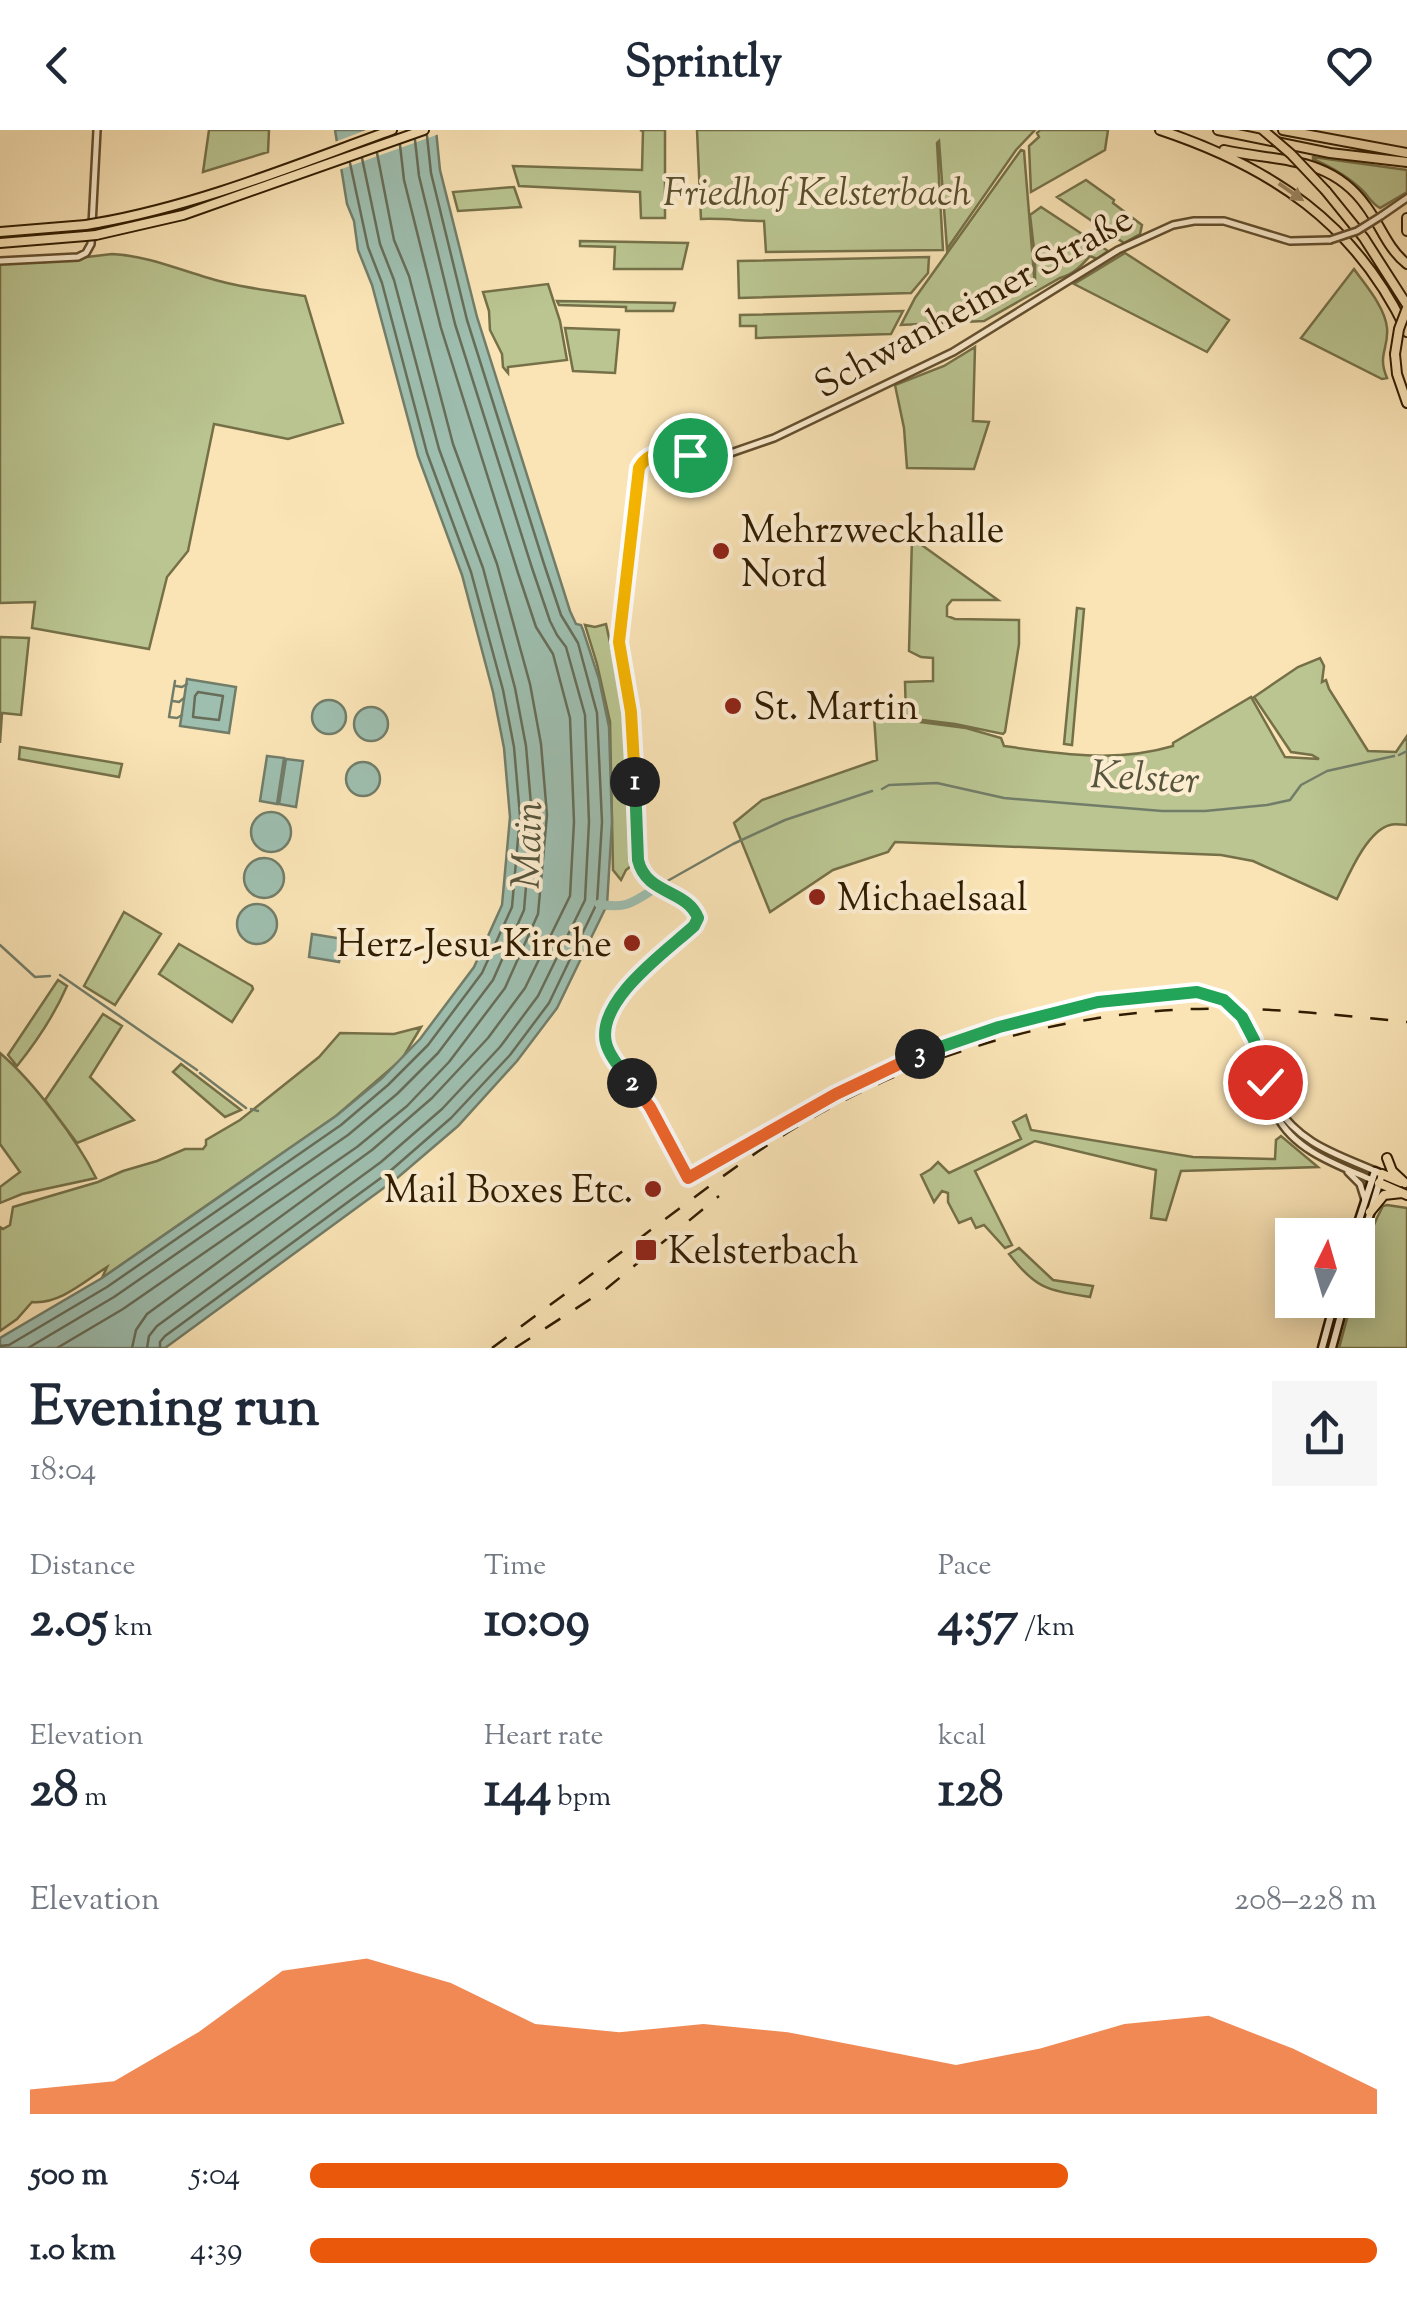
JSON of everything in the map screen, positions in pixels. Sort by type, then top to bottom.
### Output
[{"type":"highway","points":[[0,232],[86,225],[159,211],[392,130]]},
{"type":"highway","points":[[0,242],[86,236],[183,215],[424,130]]},
{"type":"highway","points":[[1160,130],[1205,146],[1274,180],[1328,222],[1377,278],[1407,332]]},
{"type":"highway","points":[[1218,130],[1330,153],[1407,162]]},
{"type":"highway","points":[[1262,130],[1326,191],[1364,238],[1407,307],[1398,329],[1395,354],[1407,403]]},
{"type":"highway","points":[[1283,130],[1368,147],[1407,150]]},
{"type":"highway","points":[[1205,146],[1299,162],[1331,174],[1365,204],[1389,246],[1407,264]]},
{"type":"highway","points":[[1407,218],[1407,231]]},
{"type":"highway","points":[[1388,1158],[1405,1189]]},
{"type":"highway","points":[[1377,1177],[1405,1189]]},
{"type":"highway","points":[[1370,1212],[1384,1196],[1405,1189]]},
{"type":"main road","points":[[1359,1218],[1377,1177]]},
{"type":"main road","points":[[1368,1218],[1377,1177]]},
{"type":"main road","points":[[1322,1348],[1330,1318]]},
{"type":"main road","points":[[1332,1348],[1340,1318]]},
{"type":"street","points":[[0,261],[78,256],[88,251],[97,130]]},
{"type":"street","name":"Schwanheimer Straße","points":[[1269,1096],[1248,1026],[1236,1008],[1224,1000],[1190,992],[1098,1002],[940,1046],[851,1086],[688,1178],[650,1107],[610,1052],[605,1033],[610,1014],[626,988],[698,918],[695,911],[651,883],[640,870],[638,860],[631,712],[619,642],[639,468],[646,457],[722,456],[774,438],[953,352],[1118,250],[1173,226],[1224,221],[1283,239],[1330,240],[1357,231],[1407,200]]},
{"type":"street","points":[[1269,1096],[1280,1121],[1296,1140],[1315,1154],[1377,1177]]},
{"type":"street","points":[[1269,1096],[1308,1140],[1377,1177]]},
{"type":"street","points":[[1342,1166],[1360,1184],[1365,1200]]},
{"type":"green space","points":[[209,130],[269,130],[268,152],[203,172]]},
{"type":"green space","points":[[640,130],[665,130],[665,218],[641,218],[640,192],[519,186],[513,166],[642,170]]},
{"type":"green space","name":"Friedhof Kelsterbach","points":[[697,130],[1035,130],[1016,150],[947,249],[939,141],[943,250],[766,252],[764,221],[701,219]]},
{"type":"green space","points":[[1040,130],[1108,130],[1105,150],[1031,192],[1029,146],[1039,137]]},
{"type":"green space","points":[[1021,150],[1035,287],[1030,215],[1041,207],[1108,251],[1097,259],[1090,256],[1073,272],[984,321],[901,325],[915,298]]},
{"type":"green space","points":[[1313,157],[1407,170],[1407,192],[1380,208],[1351,181]]},
{"type":"green space","points":[[1086,180],[1142,225],[1140,234],[1124,243],[1057,197]]},
{"type":"green space","points":[[514,187],[521,207],[458,211],[453,192]]},
{"type":"green space","points":[[580,241],[688,243],[682,269],[614,269],[615,247],[580,246]]},
{"type":"green space","points":[[1125,253],[1229,320],[1207,352],[1074,284]]},
{"type":"green space","points":[[112,254],[236,285],[305,296],[343,423],[288,439],[214,424],[188,551],[167,577],[149,649],[32,628],[35,602],[0,603],[0,262],[45,262]]},
{"type":"green space","points":[[929,257],[928,273],[911,293],[739,298],[738,261]]},
{"type":"green space","points":[[1354,269],[1386,320],[1383,363],[1387,378],[1382,379],[1301,338]]},
{"type":"green space","points":[[548,284],[567,360],[508,367],[508,373],[490,330],[483,292]]},
{"type":"green space","points":[[557,301],[675,303],[673,311],[626,311],[626,307],[559,305]]},
{"type":"green space","points":[[903,311],[891,334],[756,338],[756,326],[740,326],[740,315]]},
{"type":"green space","points":[[565,328],[619,330],[615,373],[573,371]]},
{"type":"green space","points":[[975,347],[973,421],[989,422],[974,469],[907,468],[895,385],[944,366]]},
{"type":"green space","points":[[912,538],[998,600],[952,600],[947,616],[1019,620],[1019,644],[1003,734],[906,718],[905,682],[933,681],[933,658],[909,651]]},
{"type":"green space","points":[[1077,608],[1084,609],[1072,745],[1064,744]]},
{"type":"green space","points":[[606,624],[613,656],[619,656],[635,785],[635,863],[621,880],[613,870],[610,722],[585,625]]},
{"type":"green space","points":[[0,637],[29,638],[21,715],[2,713],[0,743]]},
{"type":"green space","points":[[1320,658],[1324,666],[1322,682],[1326,680],[1368,751],[1396,752],[1407,736],[1407,825],[1390,825],[1373,836],[1337,899],[1253,861],[1221,855],[895,842],[888,852],[833,870],[770,912],[734,823],[762,800],[877,760],[874,716],[966,728],[1001,738],[1004,746],[1110,756],[1173,746],[1251,697],[1285,757],[1319,759],[1291,752],[1254,697],[1298,667]]},
{"type":"green space","points":[[20,747],[122,764],[119,777],[19,759]]},
{"type":"green space","points":[[124,912],[161,934],[115,1005],[84,986]]},
{"type":"green space","points":[[179,944],[252,986],[232,1022],[159,974]]},
{"type":"green space","points":[[58,980],[67,986],[62,997],[17,1066],[8,1055]]},
{"type":"green space","points":[[103,1014],[122,1026],[90,1077],[134,1120],[77,1143],[45,1100]]},
{"type":"green space","points":[[421,1027],[402,1059],[336,1116],[102,1278],[107,1267],[62,1296],[32,1302],[0,1331],[0,1227],[10,1225],[13,1207],[98,1182],[185,1149],[203,1149],[206,1140],[240,1120],[319,1057],[340,1033],[394,1034]]},
{"type":"green space","points":[[0,1053],[53,1111],[96,1178],[22,1194],[0,1203],[0,1187],[20,1172],[0,1144]]},
{"type":"green space","points":[[181,1064],[241,1110],[225,1117],[173,1072]]},
{"type":"green space","points":[[1026,1115],[1031,1130],[1193,1157],[1275,1159],[1276,1140],[1281,1136],[1318,1167],[1181,1171],[1166,1220],[1151,1218],[1156,1170],[1035,1141],[975,1171],[1012,1245],[1005,1248],[984,1225],[976,1228],[971,1218],[959,1223],[948,1202],[948,1193],[942,1191],[934,1202],[921,1175],[938,1162],[949,1173],[1021,1139],[1013,1122]]},
{"type":"green space","points":[[1383,1206],[1407,1208],[1407,1348],[1339,1348],[1347,1318],[1375,1318],[1375,1224]]},
{"type":"green space","points":[[1019,1248],[1053,1280],[1093,1286],[1090,1297],[1053,1290],[1035,1281],[1009,1254]]},
{"type":"water","name":"Main","points":[[335,130],[436,130],[440,170],[477,317],[570,611],[576,624],[581,625],[599,679],[609,727],[612,822],[607,905],[557,1008],[517,1061],[458,1126],[396,1179],[165,1348],[0,1348],[0,1338],[102,1278],[336,1116],[382,1078],[420,1039],[474,967],[502,905],[510,817],[504,748],[493,692],[462,575],[418,456],[372,285],[358,250]]},
{"type":"water","points":[[187,679],[236,687],[229,733],[180,726]]},
{"type":"water","points":[[329,700],[341,705],[346,717],[341,729],[329,734],[317,729],[312,717],[317,705]]},
{"type":"water","points":[[371,707],[383,712],[388,724],[383,736],[371,741],[359,736],[354,724],[359,712]]},
{"type":"water","points":[[267,756],[284,758],[277,804],[260,801]]},
{"type":"water","points":[[286,759],[303,761],[296,807],[279,804]]},
{"type":"water","points":[[363,762],[375,767],[380,779],[375,791],[363,796],[351,791],[346,779],[351,767]]},
{"type":"water","points":[[271,812],[285,818],[291,832],[285,846],[271,852],[257,846],[251,832],[257,818]]},
{"type":"water","points":[[264,858],[278,864],[284,878],[278,892],[264,898],[250,892],[244,878],[250,864]]},
{"type":"water","points":[[257,904],[271,910],[277,924],[271,938],[257,944],[243,938],[237,924],[243,910]]},
{"type":"water","points":[[312,934],[343,939],[339,962],[309,957]]},
{"type":"pier","points":[[366,130],[442,133],[336,171],[332,143]]},
{"type":"waterway","points":[[175,681],[169,717],[182,715]]},
{"type":"waterway","points":[[176,686],[187,684]]},
{"type":"waterway","points":[[173,701],[184,698]]},
{"type":"waterway","name":"Kelster","points":[[1399,755],[1407,751]]},
{"type":"waterway","name":"Kelster","points":[[882,789],[889,785],[937,783],[1004,798],[1205,811],[1290,800],[1301,785],[1327,771],[1394,756]]},
{"type":"waterway","name":"Kelster","points":[[662,884],[785,820],[872,791]]},
{"type":"waterway","name":"Kelster","points":[[599,904],[626,904],[651,891]]},
{"type":"waterway","points":[[0,945],[35,977],[50,976]]},
{"type":"waterway","points":[[60,975],[197,1070]]},
{"type":"waterway","points":[[200,1073],[246,1108]]},
{"type":"waterway","points":[[251,1109],[258,1111]]},
{"type":"railway","points":[[492,1348],[772,1143],[854,1096],[941,1058],[1078,1021],[1172,1010],[1261,1009],[1407,1022]]},
{"type":"railway","points":[[515,1348],[606,1289],[719,1196]]},
{"type":"place","name":"Mehrzweckhalle Nord","points":[[721,551]]},
{"type":"place","name":"St. Martin","points":[[733,706]]},
{"type":"place","name":"Michaelsaal","points":[[817,897]]},
{"type":"place","name":"Herz-Jesu-Kirche","points":[[632,943]]},
{"type":"place","name":"Mail Boxes Etc.","points":[[653,1189]]},
{"type":"place","name":"Kelsterbach","points":[[646,1250]]},
{"type":"route","points":[[690,455],[650,455],[639,468],[619,642],[631,712],[639,866],[651,883],[694,908],[698,918],[626,988],[614,1005],[605,1033],[610,1052],[650,1107],[688,1178],[897,1064],[966,1037],[1098,1002],[1190,992],[1224,1000],[1236,1008],[1248,1026],[1265,1082]]}]
